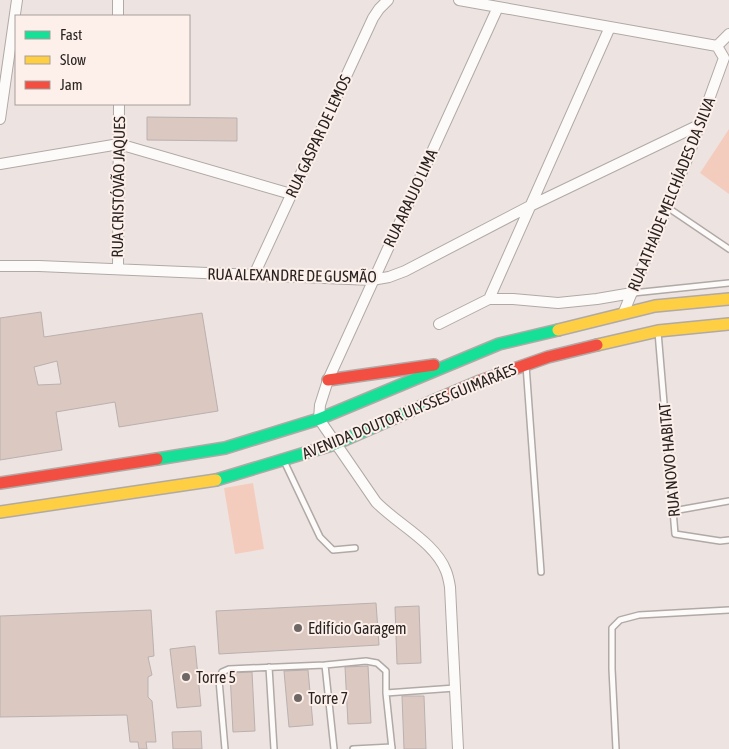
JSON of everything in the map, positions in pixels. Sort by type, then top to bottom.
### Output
[{"type":"main road","name":"AVENIDA DOUTOR ULYSSES GUIMARÃES","points":[[0,483],[225,448],[319,419],[499,344],[623,314],[680,303],[729,299]]},
{"type":"main road","name":"AVENIDA DOUTOR ULYSSES GUIMARÃES","points":[[0,512],[206,482],[236,475],[335,444],[480,380],[526,364],[658,331],[729,324]]},
{"type":"main road","points":[[328,380],[454,362]]},
{"type":"street","points":[[0,119],[17,0]]},
{"type":"street","points":[[118,0],[118,15]]},
{"type":"street","name":"RUA GASPAR DE LEMOS","points":[[254,275],[372,18],[388,0]]},
{"type":"street","points":[[458,0],[717,46],[729,34]]},
{"type":"street","name":"RUA ARAUJO LIMA","points":[[319,419],[320,405],[328,380],[498,7]]},
{"type":"street","points":[[489,298],[610,27]]},
{"type":"street","name":"RUA ATHAÍDE MELCHÍADES DA SILVA","points":[[623,314],[726,56],[717,46]]},
{"type":"street","name":"RUA CRISTÓVÃO JAQUES","points":[[118,269],[119,105]]},
{"type":"street","name":"RUA ALEXANDRE DE GUSMÃO","points":[[0,266],[372,280],[389,277],[405,271],[530,206],[699,125]]},
{"type":"street","points":[[0,164],[120,144],[291,194]]},
{"type":"street","points":[[440,324],[489,298],[558,303],[632,293]]},
{"type":"street","points":[[319,419],[376,502],[385,512],[419,538],[435,554],[446,570],[450,586],[458,749]]},
{"type":"lane","points":[[667,206],[729,249]]},
{"type":"lane","points":[[632,293],[729,282]]},
{"type":"lane","name":"RUA NOVO HABITAT","points":[[658,331],[675,534],[720,541],[729,540]]},
{"type":"lane","points":[[526,364],[541,572]]},
{"type":"lane","points":[[283,460],[320,537],[333,550],[355,548]]},
{"type":"lane","points":[[673,511],[729,501]]},
{"type":"lane","points":[[616,749],[612,678],[612,628],[620,620],[639,615],[729,610]]},
{"type":"lane","points":[[225,749],[219,680],[222,672],[229,669],[325,665],[366,661],[377,663],[386,671],[386,693],[392,748],[353,749]]},
{"type":"lane","points":[[325,665],[334,749]]},
{"type":"lane","points":[[269,667],[274,749]]},
{"type":"lane","points":[[386,693],[455,688]]},
{"type":"shaded area","points":[[729,129],[729,194],[700,173]]},
{"type":"shaded area","points":[[253,483],[264,549],[235,554],[224,488]]},
{"type":"building","points":[[147,117],[237,118],[237,141],[147,140]]},
{"type":"building","points":[[41,312],[44,337],[202,313],[218,411],[119,427],[115,402],[56,412],[62,450],[0,460],[0,318]],"holes":[[[57,361],[61,384],[38,385],[34,367]]]},
{"type":"building","name":"Edifício Garagem","points":[[376,603],[379,645],[219,654],[216,611]]},
{"type":"building","points":[[419,606],[421,663],[397,664],[395,607]]},
{"type":"building","points":[[151,610],[154,656],[148,657],[152,675],[148,677],[148,697],[152,701],[156,742],[146,742],[147,749],[139,749],[138,742],[130,742],[127,715],[0,717],[0,616]]},
{"type":"building","name":"Torre 5","points":[[195,646],[201,706],[177,708],[170,649]]},
{"type":"building","points":[[368,666],[371,723],[348,724],[345,667]]},
{"type":"building","name":"Torre 7","points":[[308,670],[313,725],[289,727],[284,671]]},
{"type":"building","points":[[252,672],[255,731],[233,732],[230,673]]},
{"type":"building","points":[[402,696],[424,696],[426,749],[404,749]]},
{"type":"building","points":[[201,731],[202,749],[173,749],[172,732]]},
{"type":"traffic: fast","points":[[157,459],[225,448],[319,419],[499,344],[558,330]]},
{"type":"traffic: fast","points":[[216,480],[335,444],[433,401]]},
{"type":"traffic: slow","points":[[558,330],[655,306],[729,299]]},
{"type":"traffic: slow","points":[[597,345],[658,331],[729,324]]},
{"type":"traffic: slow","points":[[0,512],[216,480]]},
{"type":"traffic: jam","points":[[433,401],[480,381],[548,357],[597,345]]},
{"type":"traffic: jam","points":[[328,380],[434,365]]},
{"type":"traffic: jam","points":[[0,483],[157,459]]},
{"type":"place","name":"Edifício Garagem","points":[[298,628]]},
{"type":"place","name":"Torre 5","points":[[186,677]]},
{"type":"place","name":"Torre 7","points":[[298,698]]}]
